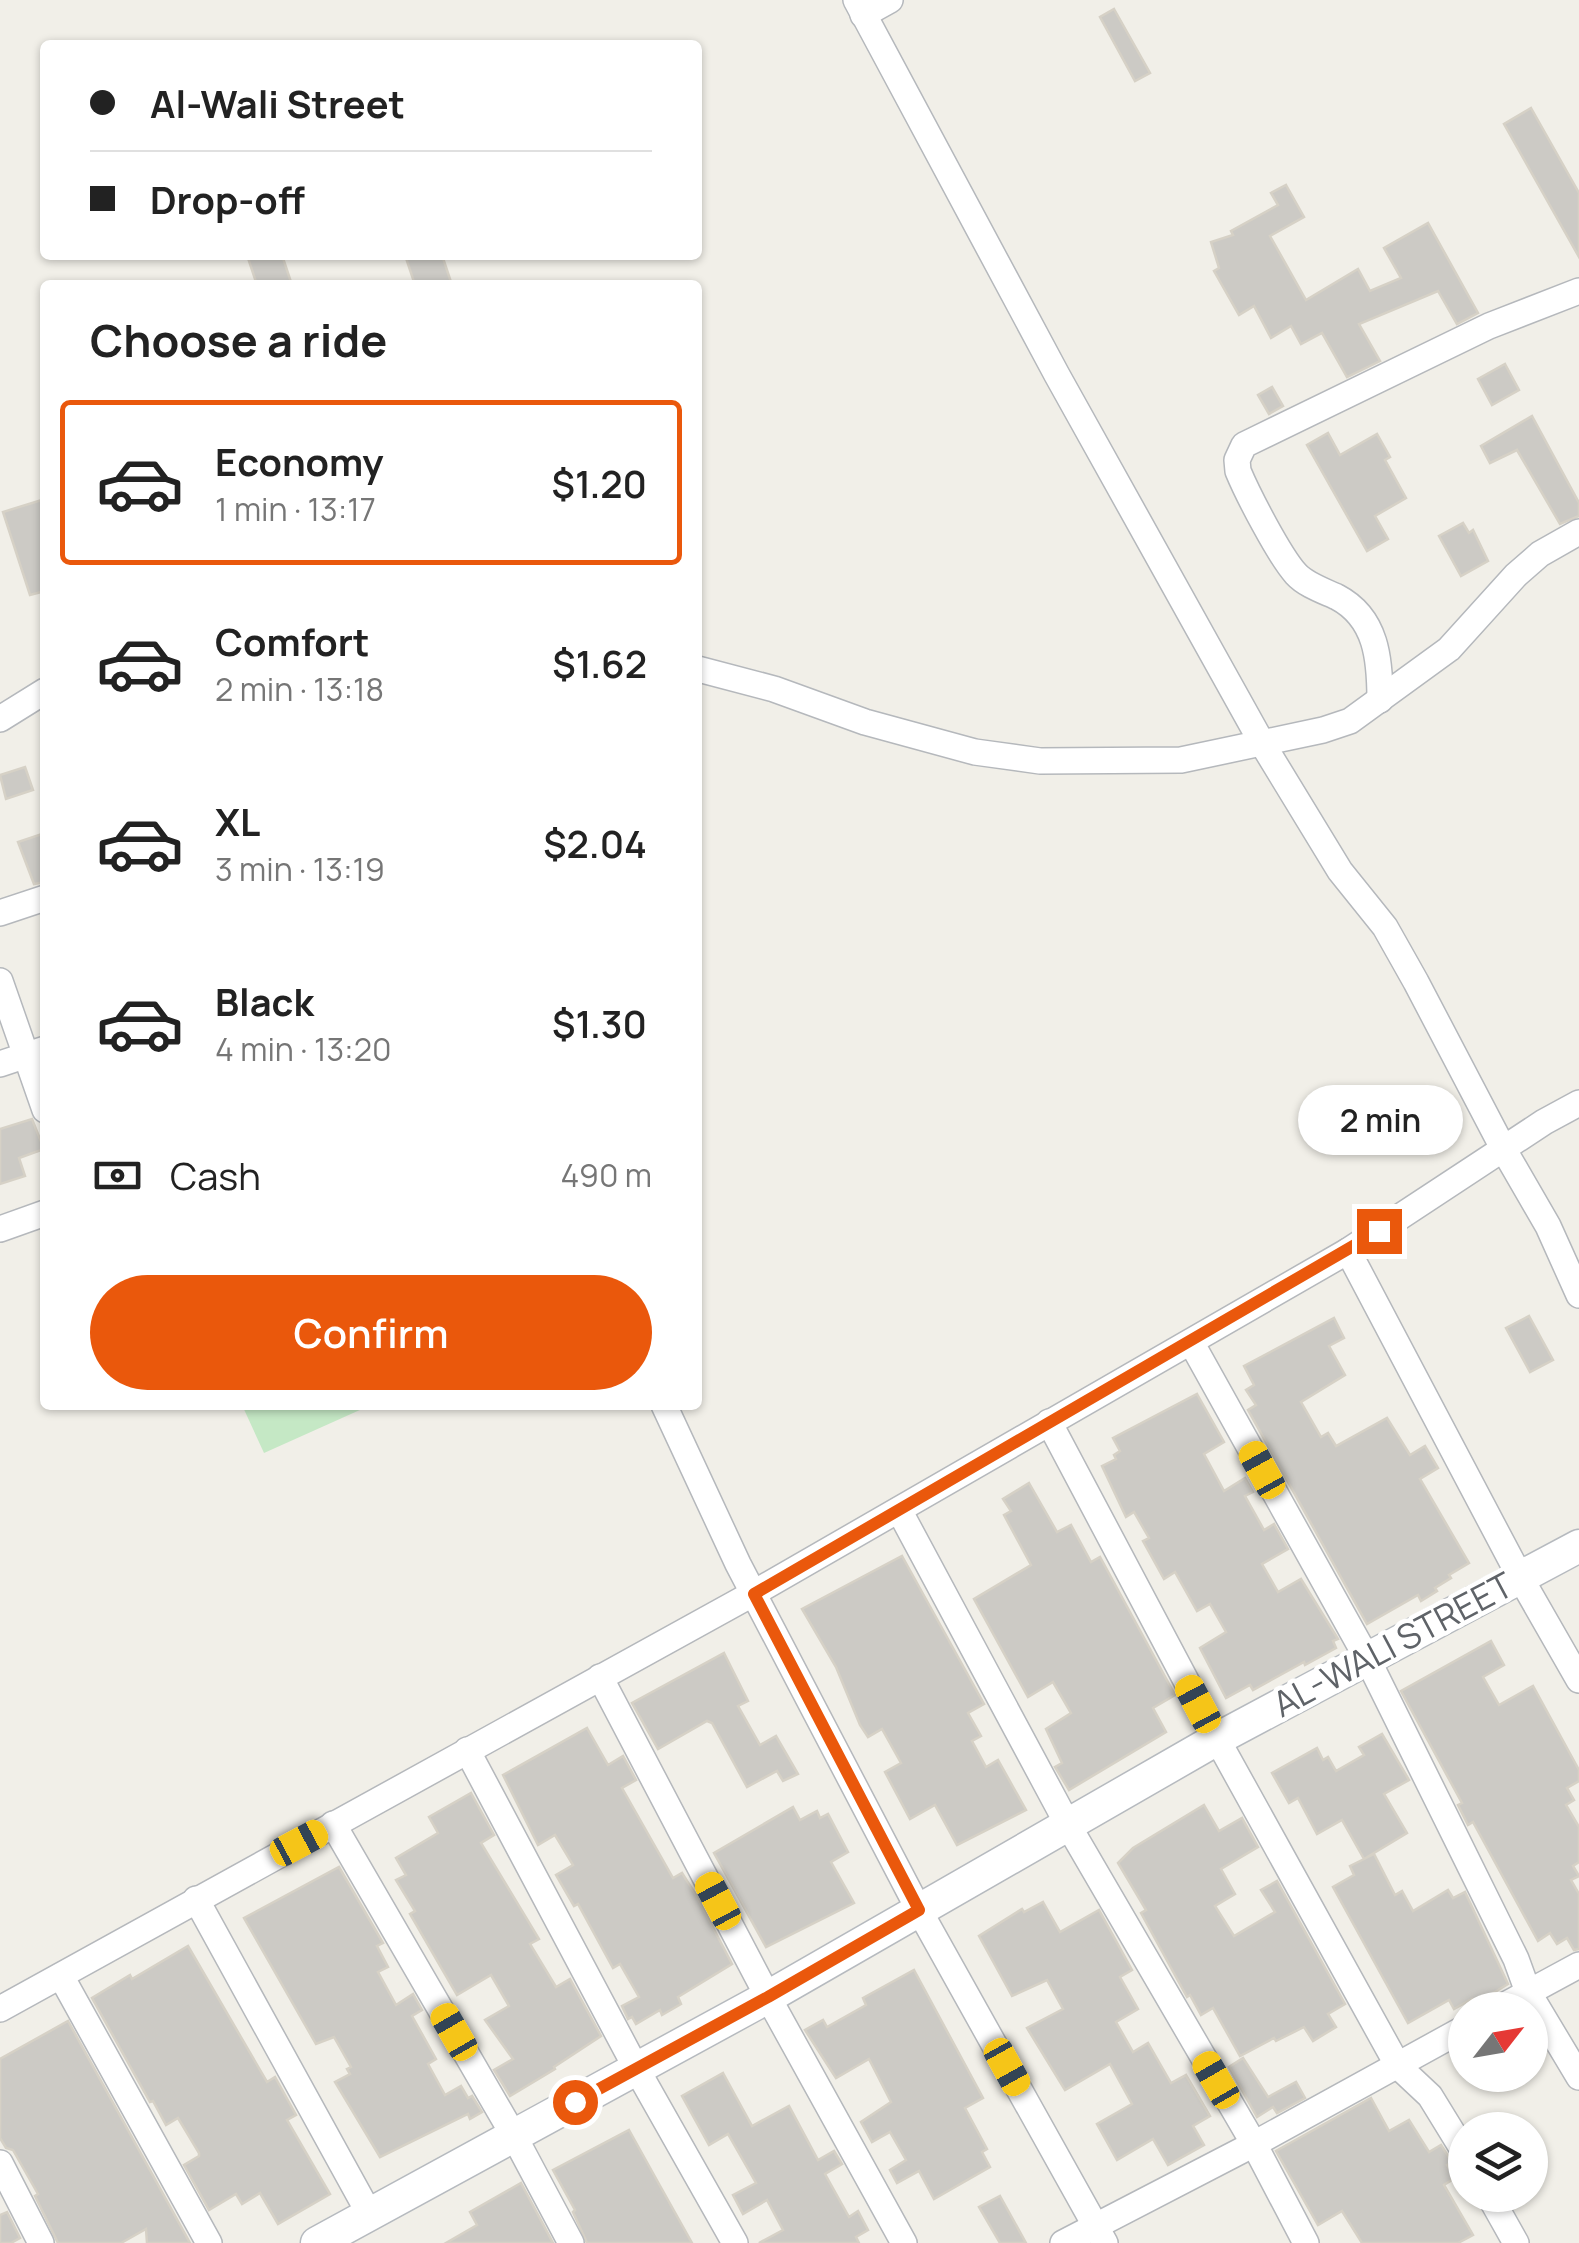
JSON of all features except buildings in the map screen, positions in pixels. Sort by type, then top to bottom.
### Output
[{"type":"main road","name":"AL-WALI STREET","points":[[317,2243],[768,1997],[1217,1738],[1579,1546]]},
{"type":"street","points":[[890,0],[860,7],[1057,375],[1262,743],[1340,871],[1385,927],[1548,1226],[1579,1295]]},
{"type":"street","points":[[1380,700],[1376,644],[1364,620],[1349,604],[1296,574],[1238,471],[1237,460],[1244,445],[1489,326],[1579,291]]},
{"type":"street","points":[[702,669],[975,752],[1040,762],[1181,760],[1350,722],[1449,649],[1516,574],[1540,554],[1579,532]]},
{"type":"street","points":[[0,719],[40,694]]},
{"type":"street","points":[[0,913],[40,900]]},
{"type":"street","points":[[0,981],[35,1052],[40,1081]]},
{"type":"street","points":[[0,1064],[35,1052]]},
{"type":"street","points":[[0,2010],[754,1594],[1348,1251],[1579,1103]]},
{"type":"street","points":[[0,1229],[40,1215]]},
{"type":"street","points":[[1348,1251],[1579,1680]]},
{"type":"street","points":[[1191,1342],[1368,1660],[1516,1960],[1528,1992],[1579,1965]]},
{"type":"street","points":[[666,1410],[754,1594],[919,1910],[1100,2234]]},
{"type":"street","points":[[1048,1422],[1398,2066],[1430,2096],[1448,2125]]},
{"type":"street","points":[[899,1510],[1068,1825],[1254,2144],[1306,2243]]},
{"type":"street","points":[[600,1677],[768,1997],[904,2243]]},
{"type":"street","points":[[467,1750],[636,2068],[735,2243]]},
{"type":"street","points":[[333,1824],[514,2136],[571,2243]]},
{"type":"street","points":[[196,1899],[370,2215]]},
{"type":"street","points":[[60,1976],[209,2243]]},
{"type":"street","points":[[1548,2025],[1579,2077]]},
{"type":"street","points":[[1063,2243],[1100,2234],[1448,2038]]},
{"type":"street","points":[[0,2163],[42,2243]]},
{"type":"street","points":[[1499,2212],[1516,2243]]},
{"type":"green space","points":[[244,1410],[360,1410],[264,1453]]},
{"type":"route","points":[[575,2102],[919,1910],[754,1594],[1379,1231]]}]
